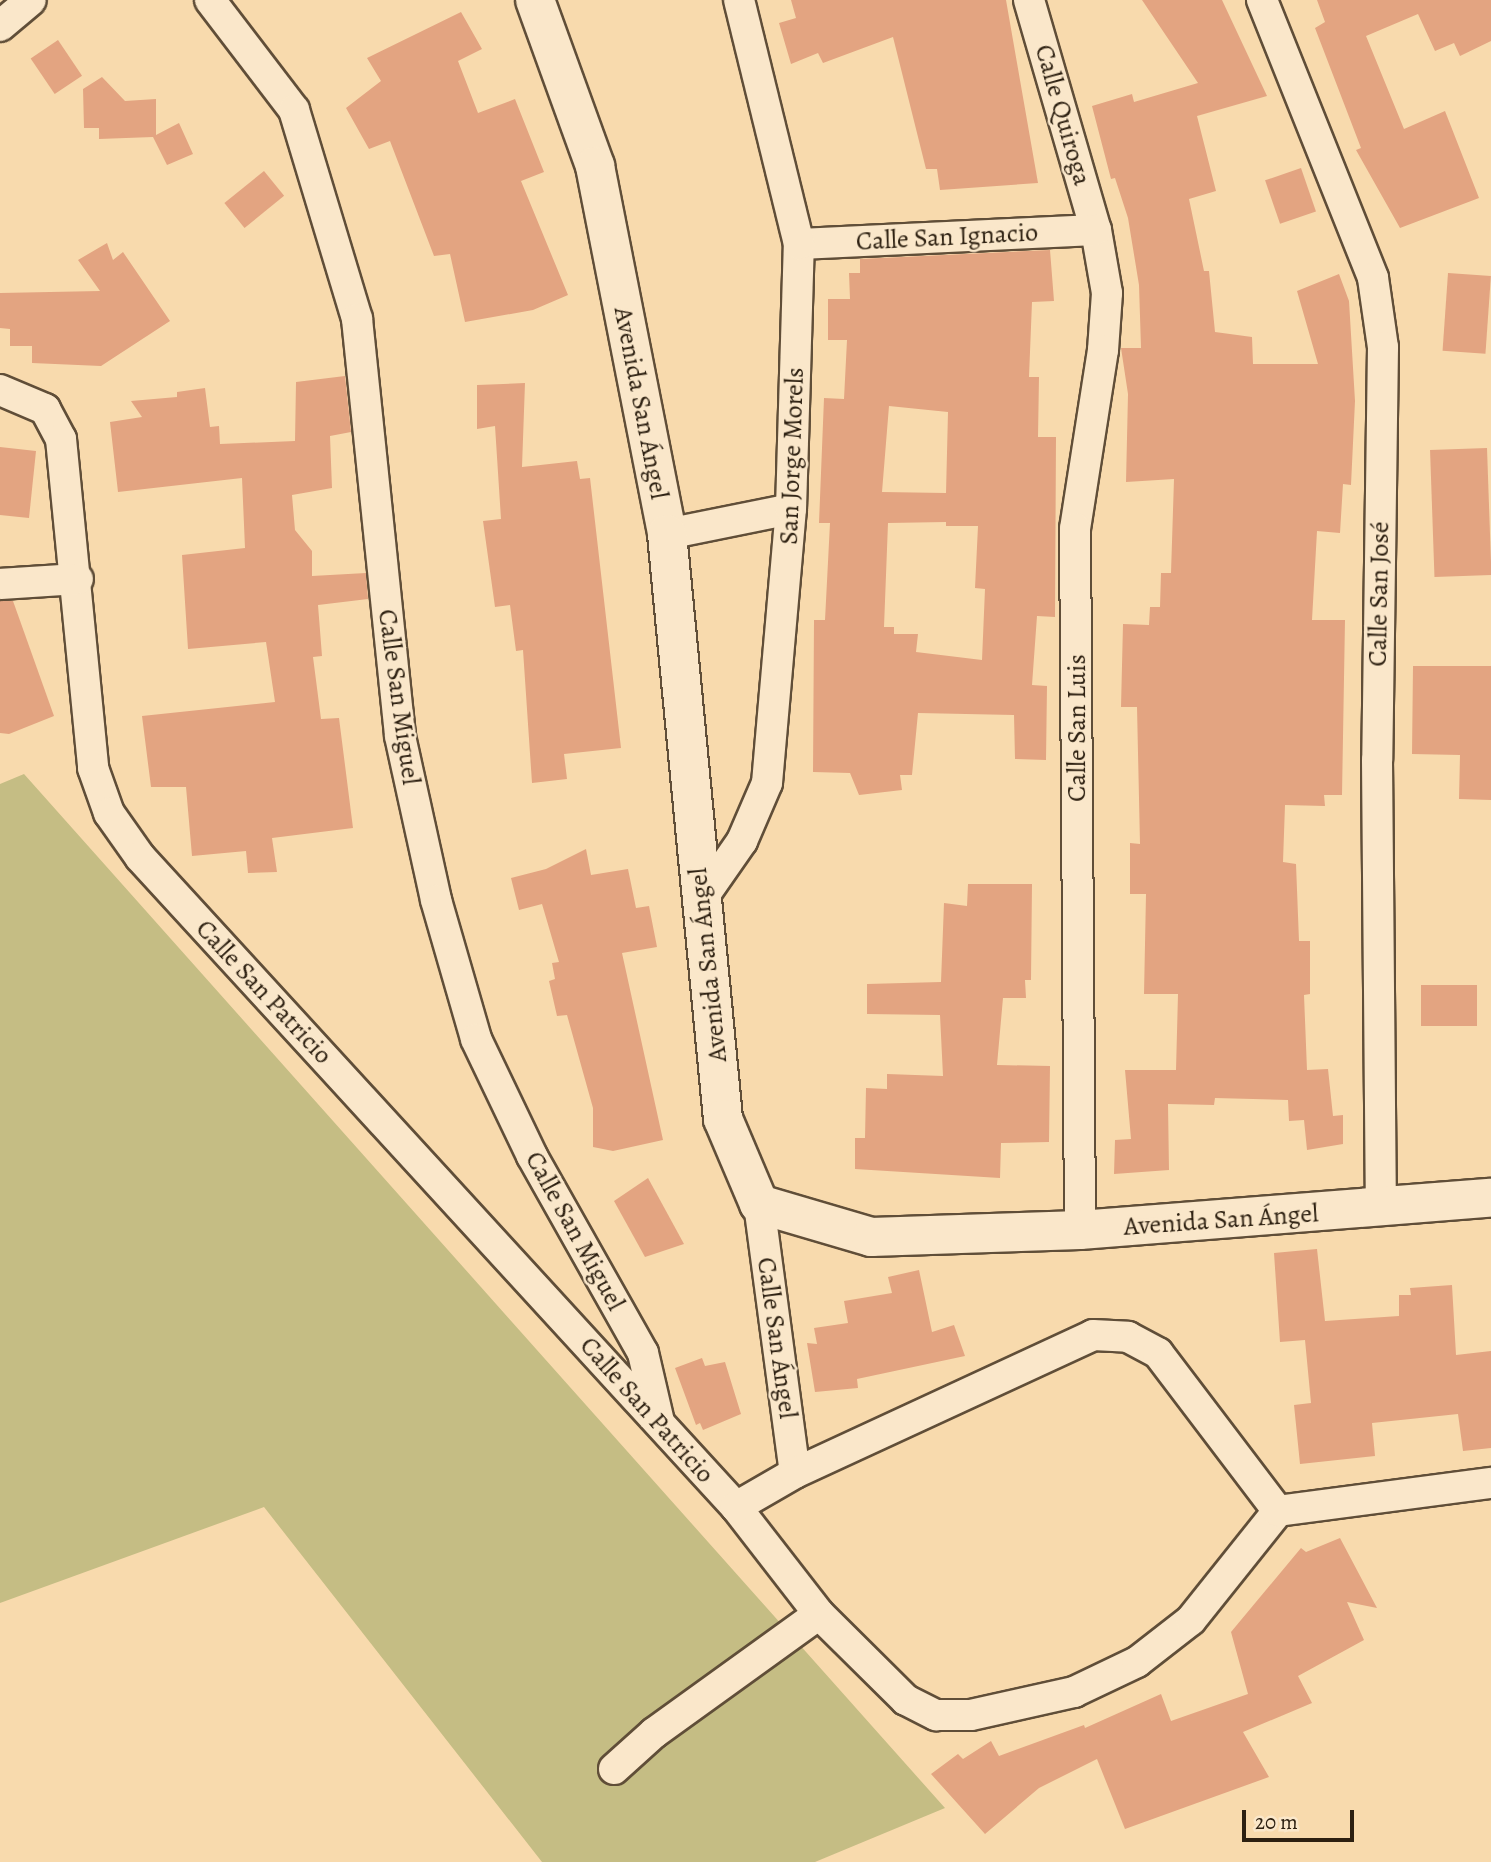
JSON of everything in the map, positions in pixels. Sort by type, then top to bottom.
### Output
[{"type":"street","points":[[0,26],[31,0]]},
{"type":"street","name":"Calle San Miguel","points":[[209,0],[294,110],[357,319],[400,736],[436,900],[476,1039],[532,1156],[643,1353],[659,1424]]},
{"type":"street","name":"Avenida San Ángel","points":[[535,0],[595,166],[667,534],[723,1119],[759,1204],[871,1237],[1080,1230],[1381,1209],[1491,1198]]},
{"type":"street","name":"San Jorge Morels","points":[[701,900],[742,841],[767,783],[791,509],[799,244],[740,0]]},
{"type":"street","name":"Calle Quiroga","points":[[1029,0],[1096,230]]},
{"type":"street","name":"Calle San José","points":[[1262,0],[1373,278],[1383,346],[1377,760],[1381,1209]]},
{"type":"street","name":"Calle San Ignacio","points":[[799,244],[1096,230]]},
{"type":"street","name":"Calle San Luis","points":[[1080,1230],[1075,528],[1103,350],[1107,293],[1096,230]]},
{"type":"street","name":"Calle San Patricio","points":[[0,390],[10,391],[45,409],[61,439],[78,579],[93,768],[109,813],[140,857],[736,1507],[819,1614],[906,1700],[936,1715],[971,1715],[1074,1692],[1137,1662],[1191,1620],[1278,1511],[1158,1353],[1128,1337],[1093,1335],[795,1473],[736,1507]]},
{"type":"street","points":[[667,534],[791,509]]},
{"type":"street","points":[[0,584],[78,579]]},
{"type":"street","name":"Calle San Ángel","points":[[759,1204],[795,1473]]},
{"type":"street","points":[[1278,1511],[1491,1483]]},
{"type":"street","points":[[614,1769],[654,1733],[819,1614]]},
{"type":"shaded area","points":[[24,774],[945,1808],[815,1862],[542,1862],[264,1507],[0,1603],[0,784]]},
{"type":"building","points":[[791,0],[1006,0],[1038,183],[940,190],[937,169],[926,169],[893,37],[823,63],[818,53],[791,64],[779,23],[796,18]]},
{"type":"building","points":[[1142,0],[1222,0],[1267,96],[1197,116],[1216,191],[1189,199],[1204,271],[1209,271],[1215,332],[1252,337],[1253,364],[1318,364],[1297,291],[1339,274],[1349,301],[1355,401],[1351,485],[1343,484],[1340,533],[1317,531],[1312,620],[1345,620],[1342,795],[1324,795],[1325,806],[1285,805],[1283,862],[1296,864],[1299,941],[1310,941],[1310,994],[1304,995],[1307,1070],[1328,1069],[1333,1116],[1343,1115],[1343,1144],[1307,1150],[1304,1120],[1289,1121],[1288,1100],[1215,1098],[1214,1105],[1168,1104],[1169,1170],[1114,1174],[1115,1140],[1131,1139],[1125,1070],[1176,1070],[1178,994],[1144,994],[1146,894],[1130,894],[1130,843],[1140,844],[1137,707],[1121,707],[1123,624],[1149,625],[1150,607],[1160,607],[1161,573],[1171,573],[1174,479],[1126,482],[1128,394],[1121,348],[1141,348],[1139,285],[1128,218],[1115,178],[1111,179],[1092,106],[1132,94],[1134,102],[1198,83]]},
{"type":"building","points":[[1317,0],[1491,0],[1491,41],[1460,56],[1454,43],[1435,51],[1418,14],[1366,36],[1404,129],[1445,111],[1479,198],[1400,228],[1356,150],[1361,148],[1315,28],[1325,22]]},
{"type":"building","points":[[461,12],[482,49],[458,61],[478,113],[515,99],[544,172],[521,181],[568,295],[533,310],[465,322],[450,254],[434,256],[390,141],[369,149],[346,108],[381,81],[367,58]]},
{"type":"building","points":[[58,40],[82,76],[55,94],[31,58]]},
{"type":"building","points":[[102,77],[125,101],[156,99],[156,135],[179,123],[193,154],[167,165],[153,137],[99,139],[99,128],[84,128],[83,89]]},
{"type":"building","points":[[1301,168],[1316,211],[1280,224],[1265,180]]},
{"type":"building","points":[[264,171],[284,196],[245,228],[224,203]]},
{"type":"building","points":[[107,243],[113,260],[123,252],[170,321],[101,366],[32,363],[32,346],[10,346],[10,329],[0,328],[0,293],[100,291],[78,260]]},
{"type":"building","points":[[1050,250],[1054,301],[1032,302],[1029,377],[1039,377],[1038,437],[1056,437],[1055,617],[1037,616],[1032,685],[1047,686],[1046,760],[1015,759],[1014,715],[918,713],[912,775],[900,775],[902,790],[859,795],[850,773],[813,772],[814,620],[825,620],[830,523],[819,523],[824,398],[844,399],[847,340],[828,340],[828,299],[850,299],[849,273],[860,273],[860,259]],"holes":[[[889,406],[948,412],[946,493],[882,492]],[[946,522],[946,526],[978,526],[975,588],[985,589],[982,660],[916,652],[918,634],[894,634],[894,627],[884,627],[888,523]]]},
{"type":"building","points":[[1448,273],[1491,276],[1485,354],[1443,351]]},
{"type":"building","points":[[345,376],[351,432],[330,436],[332,488],[292,495],[295,530],[312,551],[312,576],[366,573],[368,599],[318,605],[322,656],[313,657],[321,719],[339,718],[353,828],[272,838],[277,872],[248,873],[246,851],[192,856],[186,787],[151,787],[142,716],[275,702],[266,642],[188,649],[182,555],[245,548],[242,478],[118,492],[110,422],[142,417],[131,401],[177,397],[177,392],[205,388],[210,427],[219,426],[220,444],[295,441],[296,382]]},
{"type":"building","points":[[525,383],[522,467],[577,461],[580,479],[590,478],[621,748],[564,754],[567,779],[532,783],[523,650],[516,651],[510,605],[495,607],[483,521],[501,519],[495,426],[477,429],[477,385]]},
{"type":"building","points":[[0,447],[36,451],[29,518],[0,515]]},
{"type":"building","points":[[1487,448],[1491,575],[1434,577],[1430,450]]},
{"type":"building","points":[[0,601],[13,601],[54,716],[9,734],[0,733]]},
{"type":"building","points":[[1413,666],[1491,666],[1491,800],[1459,799],[1460,755],[1412,754]]},
{"type":"building","points":[[586,849],[591,875],[628,869],[636,908],[649,906],[657,947],[622,953],[663,1140],[613,1151],[593,1147],[593,1108],[567,1015],[557,1016],[549,981],[555,979],[552,963],[559,962],[542,904],[519,910],[511,878],[546,869]]},
{"type":"building","points":[[968,884],[1032,884],[1031,980],[1025,980],[1026,998],[1003,998],[997,1065],[1050,1066],[1049,1142],[1001,1143],[1000,1178],[855,1169],[855,1138],[865,1138],[866,1088],[887,1089],[887,1074],[943,1076],[940,1015],[867,1014],[867,984],[941,982],[944,903],[967,906]]},
{"type":"building","points":[[1421,985],[1477,985],[1477,1026],[1421,1026]]},
{"type":"building","points":[[648,1178],[684,1244],[645,1257],[614,1201]]},
{"type":"building","points":[[1317,1249],[1325,1321],[1399,1316],[1399,1295],[1411,1295],[1410,1288],[1452,1285],[1456,1355],[1491,1351],[1491,1448],[1463,1451],[1458,1414],[1372,1423],[1375,1456],[1300,1464],[1294,1405],[1311,1403],[1305,1340],[1280,1342],[1274,1253]]},
{"type":"building","points":[[919,1270],[932,1332],[954,1325],[965,1356],[857,1379],[858,1388],[815,1392],[807,1343],[817,1344],[814,1328],[848,1323],[844,1301],[892,1293],[888,1277]]},
{"type":"building","points":[[702,1358],[705,1366],[725,1362],[741,1414],[703,1430],[700,1423],[696,1425],[675,1368]]},
{"type":"building","points":[[1340,1538],[1377,1608],[1347,1602],[1364,1640],[1298,1676],[1312,1703],[1243,1732],[1269,1777],[1125,1829],[1097,1759],[1039,1788],[985,1834],[931,1774],[958,1754],[963,1759],[991,1741],[999,1756],[1084,1725],[1085,1728],[1161,1694],[1171,1721],[1248,1694],[1231,1632],[1301,1548],[1306,1552]]}]
